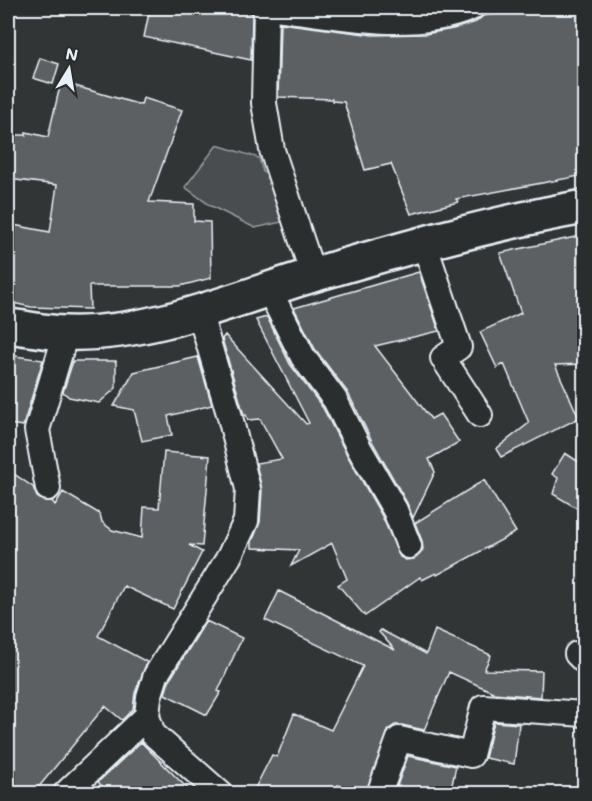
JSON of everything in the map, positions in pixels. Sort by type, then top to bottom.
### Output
[{"type":"street","points":[[266,8],[264,103],[272,150],[313,275]]},
{"type":"street","points":[[276,8],[374,21],[417,20],[471,8]]},
{"type":"street","points":[[8,326],[66,333],[134,328],[199,311],[424,243],[495,225],[585,207]]},
{"type":"street","points":[[424,243],[459,347],[442,358],[480,415]]},
{"type":"street","points":[[269,290],[303,357],[335,400],[359,448],[395,510],[409,546]]},
{"type":"street","points":[[199,311],[248,489],[246,521],[229,557],[156,675],[149,697],[147,716],[153,734],[221,794]]},
{"type":"street","points":[[48,488],[37,430],[66,333]]},
{"type":"street","points":[[380,794],[399,739],[471,755],[483,707],[585,714]]},
{"type":"street","points":[[65,794],[147,716]]},
{"type":"shaded area","points":[[217,145],[259,158],[263,172],[273,175],[286,221],[255,228],[211,206],[185,187]]},
{"type":"building","points":[[150,8],[225,8],[252,13],[251,60],[144,37]]},
{"type":"building","points":[[509,8],[585,8],[585,175],[456,199],[458,202],[411,214],[391,164],[365,170],[344,102],[332,101],[332,99],[278,97],[280,23],[373,35],[425,34],[476,22],[483,16],[510,11]]},
{"type":"building","points":[[40,58],[59,64],[53,84],[33,78]]},
{"type":"building","points":[[61,82],[141,105],[143,98],[182,110],[149,202],[194,204],[194,221],[210,222],[211,278],[180,286],[89,286],[90,309],[31,307],[8,302],[8,224],[50,232],[57,185],[8,179],[8,135],[26,135],[26,132],[48,137]]},
{"type":"building","points":[[585,235],[585,364],[555,365],[579,418],[501,457],[496,449],[529,423],[504,364],[497,368],[480,332],[521,313],[500,253]]},
{"type":"building","points":[[419,272],[439,331],[375,346],[431,419],[440,414],[459,442],[429,459],[435,472],[413,518],[348,393],[315,349],[294,308]]},
{"type":"building","points":[[267,317],[290,364],[323,408],[382,516],[400,557],[406,560],[414,559],[423,549],[415,523],[484,480],[516,532],[437,575],[436,573],[422,580],[420,577],[365,616],[338,585],[347,579],[332,543],[291,566],[299,550],[252,548],[260,522],[262,490],[256,463],[282,459],[260,419],[248,420],[244,415],[222,339],[225,335],[306,424],[309,423],[256,320]]},
{"type":"building","points":[[8,355],[43,360],[23,426],[8,424]]},
{"type":"building","points":[[198,357],[212,405],[168,416],[172,435],[142,441],[134,410],[114,406],[134,372]]},
{"type":"building","points":[[73,361],[116,361],[116,388],[99,403],[69,397],[63,392]]},
{"type":"building","points":[[164,452],[210,456],[202,546],[189,545],[202,552],[173,609],[124,586],[98,636],[147,662],[135,693],[133,709],[122,720],[105,706],[33,794],[8,794],[8,470],[33,487],[37,497],[43,501],[52,501],[55,505],[63,492],[100,514],[102,522],[112,530],[142,538],[144,507],[159,508]]},
{"type":"building","points":[[565,453],[585,466],[585,513],[553,494],[558,478],[552,474]]},
{"type":"building","points":[[279,591],[395,650],[379,632],[381,630],[426,654],[435,630],[491,655],[484,670],[542,671],[541,697],[493,693],[449,672],[424,730],[402,725],[395,725],[389,729],[365,794],[338,785],[336,794],[252,794],[272,755],[277,757],[294,714],[331,730],[363,666],[265,620]]},
{"type":"building","points":[[206,621],[242,638],[218,691],[221,692],[207,715],[165,694],[169,681]]},
{"type":"building","points":[[494,722],[519,724],[514,764],[485,758]]},
{"type":"building","points":[[141,742],[193,794],[110,794],[98,782]]},
{"type":"building","points":[[408,756],[456,766],[450,794],[394,794]]}]
